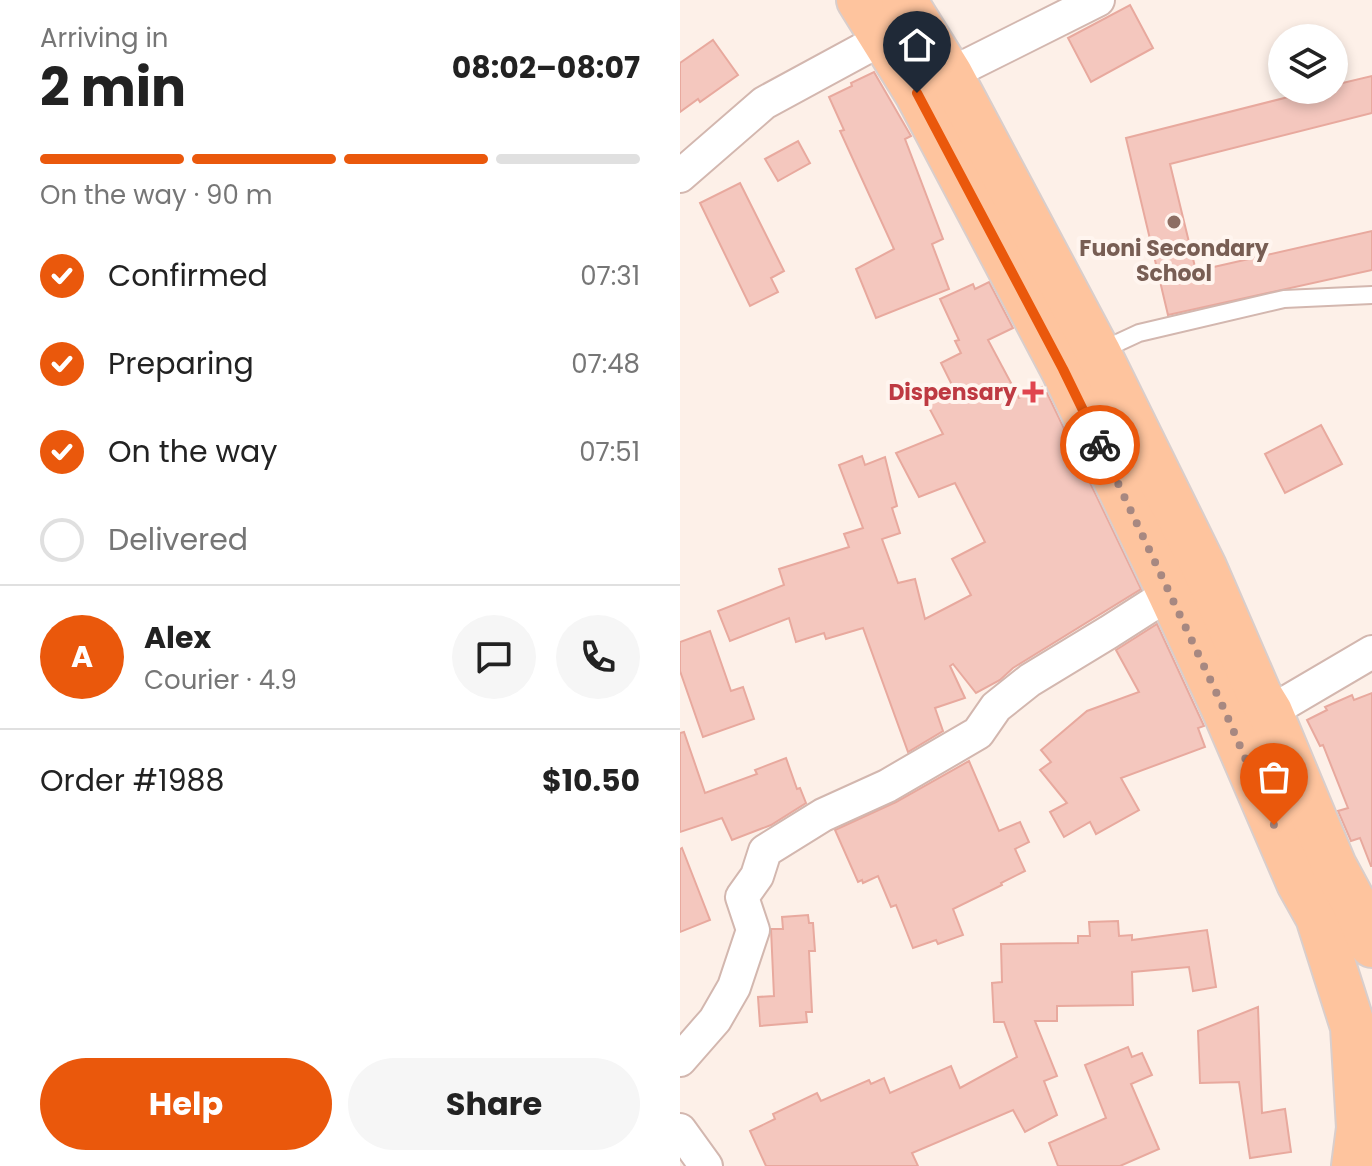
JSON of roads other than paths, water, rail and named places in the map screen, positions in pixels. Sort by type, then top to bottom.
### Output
[{"type":"main road","points":[[859,0],[917,93],[1063,369],[1224,709],[1299,883],[1318,917],[1353,1027],[1359,1128],[1354,1166]]},
{"type":"main road","points":[[904,0],[950,74],[1098,352],[1204,567],[1259,694],[1270,712],[1334,866],[1363,915],[1372,945]]},
{"type":"street","points":[[950,74],[1098,0]]},
{"type":"street","points":[[680,176],[764,103],[884,40]]},
{"type":"street","points":[[680,1060],[715,1020],[734,987],[753,930],[742,897],[757,876],[765,851],[823,815],[887,786],[978,733],[996,707],[1030,680],[1170,593]]},
{"type":"street","points":[[1270,712],[1372,652]]},
{"type":"street","points":[[680,1130],[706,1166]]},
{"type":"lane","points":[[1098,352],[1139,333],[1284,299],[1372,295]]},
{"type":"place","name":"Fuoni Secondary School","points":[[1174,222]]},
{"type":"place","name":"Dispensary","points":[[1033,392]]}]
